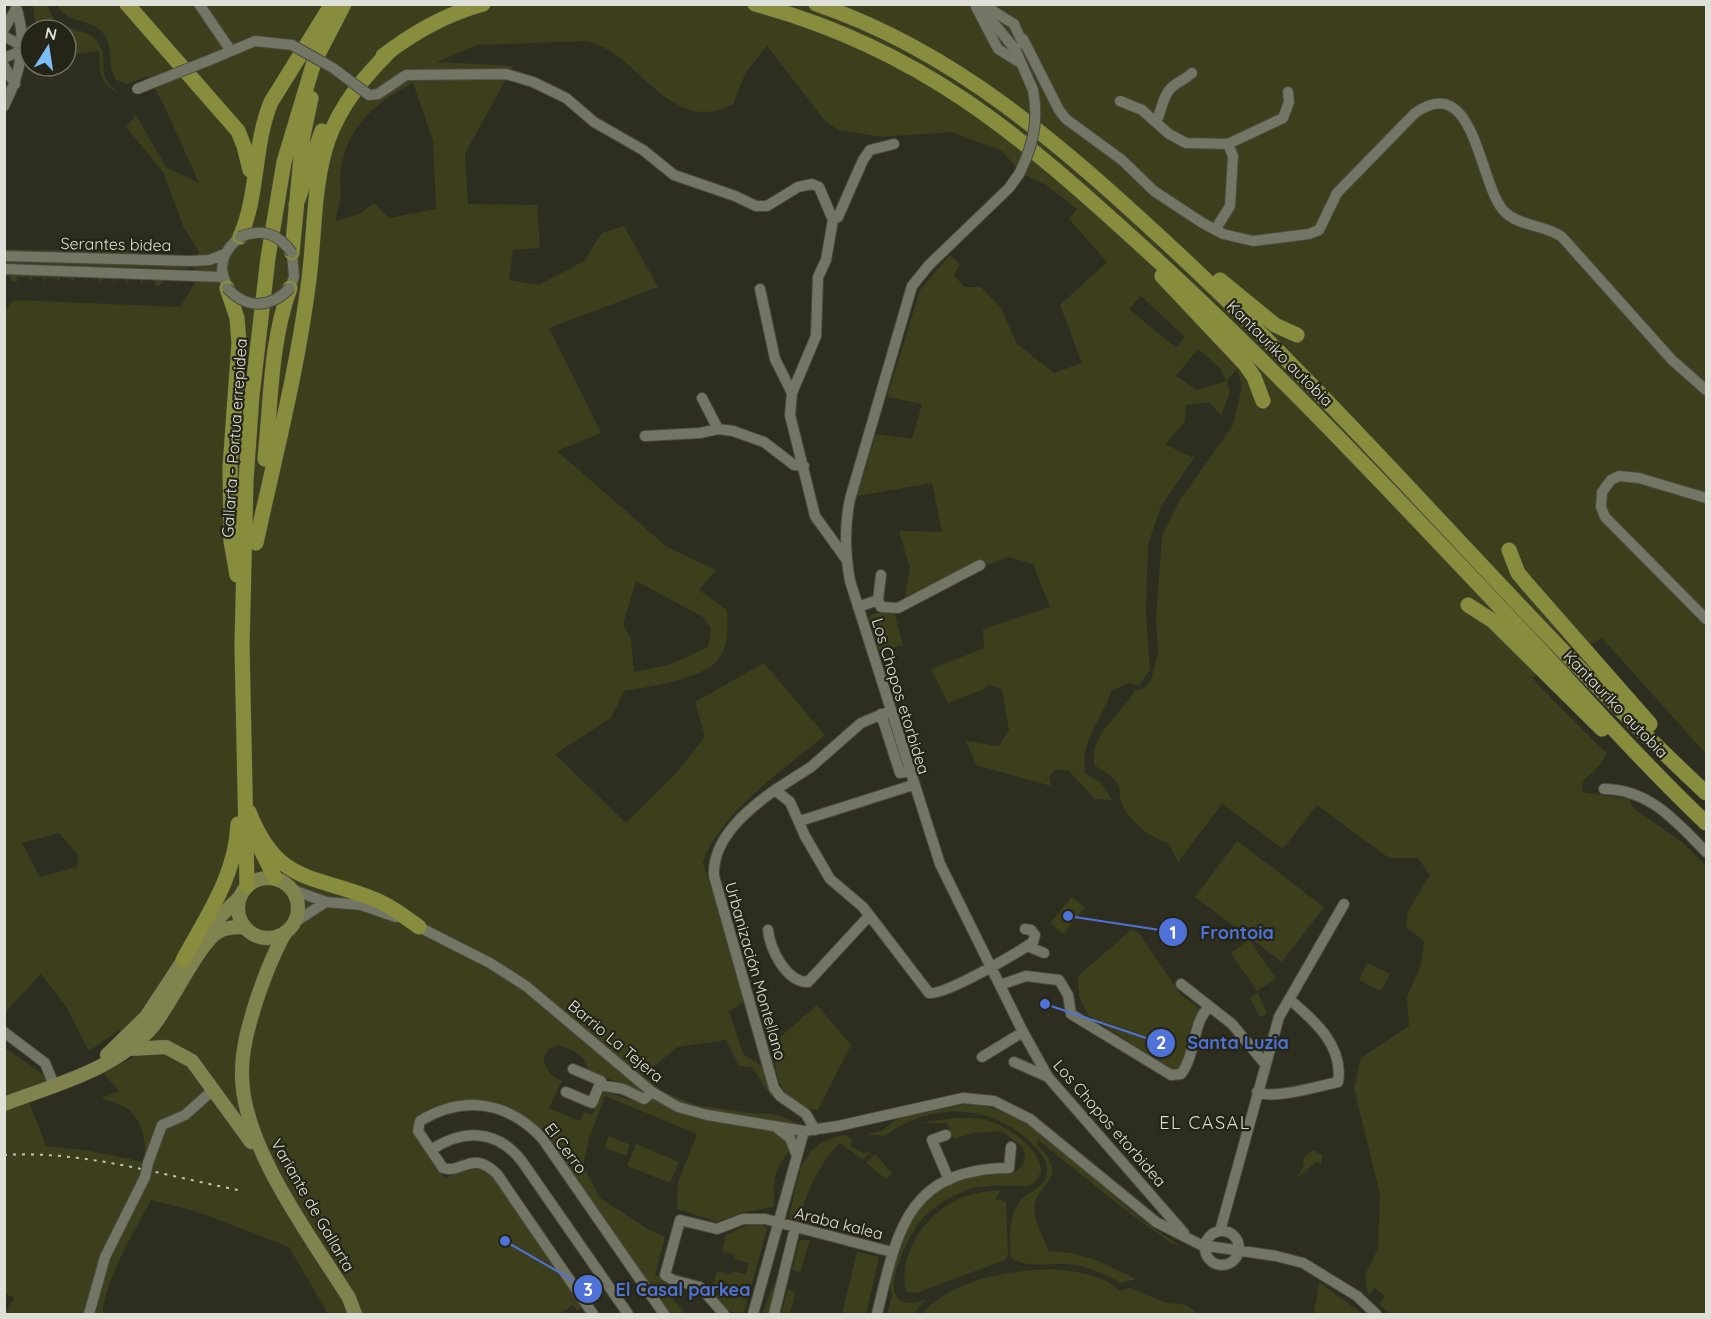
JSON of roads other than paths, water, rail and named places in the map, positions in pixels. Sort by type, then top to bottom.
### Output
[{"type":"highway","points":[[127,4],[237,132],[249,160],[252,197]]},
{"type":"highway","points":[[240,237],[247,221],[261,132],[271,102],[332,4]]},
{"type":"highway","name":"Gallarta - Portua errepidea","points":[[275,878],[260,851],[250,815],[243,755],[243,608],[252,395],[278,194],[304,92],[315,62],[344,4]]},
{"type":"highway","points":[[292,253],[303,136],[315,85],[349,4]]},
{"type":"highway","points":[[296,205],[326,122],[345,92],[364,71],[428,26],[460,11],[483,4]]},
{"type":"highway","name":"Kantauriko autobia","points":[[755,4],[852,37],[898,59],[949,88],[1019,138],[1147,250],[1320,418],[1702,819]]},
{"type":"highway","name":"Kantauriko autobia","points":[[817,5],[906,42],[984,89],[1079,164],[1177,253],[1333,406],[1586,673],[1707,793]]},
{"type":"highway","points":[[243,608],[291,380],[309,280],[321,165],[329,138],[343,106],[366,75],[390,51]]},
{"type":"highway","points":[[1147,250],[1156,268],[1207,326],[1245,364],[1254,377],[1263,401]]},
{"type":"highway","points":[[1177,253],[1197,260],[1258,314],[1275,326],[1297,335]]},
{"type":"highway","points":[[225,282],[237,318],[239,343],[230,467],[231,541],[243,608]]},
{"type":"highway","points":[[256,543],[274,347],[281,313],[290,288]]},
{"type":"highway","points":[[1509,550],[1518,573],[1546,606],[1624,697],[1707,783]]},
{"type":"highway","points":[[1468,605],[1493,621],[1671,797],[1702,819]]},
{"type":"highway","points":[[183,960],[220,893],[234,860],[243,755]]},
{"type":"highway","points":[[250,815],[274,856],[296,873],[373,898],[419,927]]},
{"type":"highway","name":"Gallarta - Portua errepidea","points":[[243,892],[250,815]]},
{"type":"main road","points":[[73,1077],[109,1054],[132,1033],[155,1005],[183,960],[207,928],[243,892],[260,879],[275,878],[293,890],[298,906],[295,922],[285,933],[272,938],[258,937],[244,927],[238,913],[243,892]]},
{"type":"main road","points":[[4,1104],[107,1064],[130,1049],[152,1027],[172,1000],[212,936],[225,928],[244,927]]},
{"type":"main road","name":"Variante de Gallarta","points":[[285,933],[267,970],[244,1042],[242,1074],[250,1125],[268,1166],[349,1298],[355,1314]]},
{"type":"main road","points":[[258,937],[267,970]]},
{"type":"main road","points":[[130,1049],[166,1047],[192,1061],[268,1166]]},
{"type":"street","points":[[199,4],[224,37],[231,51]]},
{"type":"street","points":[[979,4],[1008,20],[1018,29],[1059,110],[1066,119],[1122,160],[1154,191],[1215,230],[1253,241],[1309,234],[1319,230],[1337,192],[1415,113],[1429,103],[1441,103],[1456,111],[1467,124],[1497,200],[1506,214],[1520,221],[1552,230],[1562,237],[1672,360],[1707,390]]},
{"type":"street","points":[[979,4],[1019,51],[1038,69]]},
{"type":"street","points":[[979,4],[998,49],[1023,64]]},
{"type":"street","points":[[4,29],[16,7]]},
{"type":"street","points":[[996,24],[1008,20]]},
{"type":"street","points":[[993,39],[996,24]]},
{"type":"street","points":[[4,36],[18,44]]},
{"type":"street","points":[[993,39],[1019,51]]},
{"type":"street","points":[[1023,39],[1019,51],[1023,64]]},
{"type":"street","points":[[137,89],[255,41],[292,45],[333,68],[369,95],[378,94],[406,75],[506,74],[533,82],[566,99],[594,122],[643,150],[674,175],[735,196],[756,206],[767,206],[798,187],[812,184],[822,193],[833,220],[826,260],[818,278],[816,336],[792,393],[792,423],[814,516],[846,560]]},
{"type":"street","points":[[4,58],[18,51]]},
{"type":"street","name":"Los Chopos etorbidea","points":[[1023,64],[1033,90],[1037,117],[1028,156],[1009,188],[929,265],[912,286],[849,499],[845,527],[846,560],[885,712],[909,771],[940,864],[990,967],[1048,1077],[1189,1238]]},
{"type":"street","points":[[4,66],[15,84]]},
{"type":"street","points":[[4,106],[15,84],[18,68]]},
{"type":"street","points":[[1156,121],[1164,98],[1172,86],[1183,82],[1192,73]]},
{"type":"street","points":[[1120,101],[1142,110],[1169,134],[1186,143],[1227,144],[1283,118],[1289,102],[1288,92]]},
{"type":"street","points":[[833,220],[838,217],[860,164],[870,150],[894,144]]},
{"type":"street","points":[[1215,230],[1230,206],[1233,156],[1227,144]]},
{"type":"street","points":[[257,232],[275,235],[292,253],[295,270],[290,288],[276,300],[259,305],[246,303],[236,297],[225,282],[225,254],[240,237],[257,232]]},
{"type":"street","name":"Serantes bidea","points":[[4,256],[191,261],[209,260],[225,254]]},
{"type":"street","name":"Serantes bidea","points":[[4,269],[225,282]]},
{"type":"street","points":[[760,289],[775,359],[792,393]]},
{"type":"street","points":[[702,399],[718,429]]},
{"type":"street","points":[[645,436],[718,429],[764,441],[794,465],[804,466]]},
{"type":"street","points":[[1707,498],[1627,475],[1619,476],[1606,484],[1600,501],[1605,517],[1707,619]]},
{"type":"street","points":[[881,575],[878,600],[881,607],[898,608],[980,565]]},
{"type":"street","points":[[858,607],[878,600]]},
{"type":"street","name":"Urbanización Montellano","points":[[809,1130],[806,1114],[780,1096],[774,1088],[714,876],[715,857],[736,824],[775,790],[811,767],[861,723],[885,712]]},
{"type":"street","points":[[800,821],[913,785]]},
{"type":"street","points":[[1604,789],[1623,790],[1665,810],[1707,852]]},
{"type":"street","points":[[775,790],[790,802],[805,836],[830,879],[854,897],[929,993],[934,994],[951,987],[1033,942],[1035,935],[1032,930],[1025,929]]},
{"type":"street","name":"Barrio La Tejera","points":[[293,890],[326,902],[371,908],[419,927],[453,944],[526,986],[668,1103],[691,1111],[775,1127],[809,1130]]},
{"type":"street","points":[[295,922],[326,902]]},
{"type":"street","points":[[1220,1231],[1279,1017],[1344,904]]},
{"type":"street","points":[[768,930],[774,950],[783,965],[798,980],[808,982],[869,916]]},
{"type":"street","points":[[1026,946],[1044,953]]},
{"type":"street","points":[[1000,985],[1026,976],[1059,980],[1068,995],[1071,1014],[1171,1075],[1181,1074],[1188,1065],[1204,1012],[1209,1007]]},
{"type":"street","points":[[1181,984],[1232,1024],[1265,1064]]},
{"type":"street","points":[[1257,1092],[1263,1095],[1283,1093],[1338,1083],[1337,1065],[1326,1034],[1289,999]]},
{"type":"street","points":[[4,1032],[45,1064],[54,1085]]},
{"type":"street","points":[[981,1057],[1023,1032]]},
{"type":"street","points":[[1014,1062],[1048,1077]]},
{"type":"street","points":[[566,1092],[592,1103],[600,1085],[601,1081],[573,1069]]},
{"type":"street","points":[[600,1085],[623,1089],[644,1099],[652,1092]]},
{"type":"street","points":[[89,1314],[105,1257],[145,1178],[162,1125],[184,1115],[213,1090]]},
{"type":"street","points":[[753,1314],[797,1156],[809,1130],[963,1098],[994,1101],[1030,1119],[1156,1222],[1205,1245],[1290,1259],[1315,1269],[1357,1296],[1376,1314]]},
{"type":"street","name":"El Cerro","points":[[593,1314],[496,1174],[490,1168],[478,1163],[465,1163],[452,1170],[447,1169],[418,1131],[418,1124],[434,1113],[451,1106],[485,1105],[511,1113],[523,1120],[542,1138],[664,1314]]},
{"type":"street","points":[[775,1127],[790,1138],[797,1156]]},
{"type":"street","points":[[431,1150],[448,1140],[468,1134],[490,1137],[506,1145],[521,1160],[628,1314]]},
{"type":"street","points":[[946,1135],[932,1140],[949,1180]]},
{"type":"street","points":[[877,1314],[892,1252],[916,1203],[926,1193],[975,1169],[1010,1168],[1011,1147]]},
{"type":"street","points":[[1156,1222],[1163,1208]]},
{"type":"street","name":"Araba kalea","points":[[724,1314],[700,1287],[673,1280],[665,1275],[681,1220],[717,1229],[752,1217],[892,1252]]},
{"type":"street","points":[[774,1314],[795,1228]]},
{"type":"street","points":[[1220,1231],[1234,1236],[1239,1250],[1230,1263],[1220,1265],[1210,1260],[1205,1245],[1210,1236],[1220,1231]]},
{"type":"railway","points":[[4,1155],[34,1154],[94,1160],[243,1191]]},
{"type":"place","name":"Frontoia","points":[[1068,916]]},
{"type":"place","name":"Santa Luzia","points":[[1045,1004]]},
{"type":"place","name":"El Casal parkea","points":[[505,1241]]},
{"type":"district","name":"EL CASAL","points":[[1205,1123]]}]
